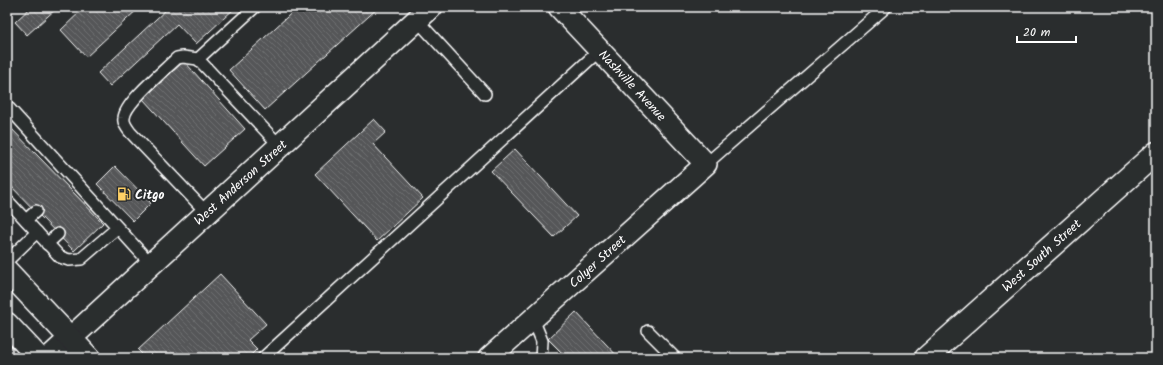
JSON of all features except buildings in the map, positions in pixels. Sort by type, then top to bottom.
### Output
[{"type":"street","name":"Nashville Avenue","points":[[559,7],[706,164]]},
{"type":"street","name":"West Anderson Street","points":[[49,358],[424,14]]},
{"type":"street","name":"West South Street","points":[[926,358],[1156,153]]},
{"type":"street","name":"Colyer Street","points":[[489,358],[706,164]]},
{"type":"street","points":[[7,271],[89,358]]},
{"type":"street","points":[[7,324],[39,358]]},
{"type":"lane","points":[[198,59],[255,7]]},
{"type":"lane","points":[[706,164],[886,7]]},
{"type":"lane","points":[[424,14],[485,94]]},
{"type":"lane","points":[[263,358],[600,50]]},
{"type":"lane","points":[[207,213],[130,132],[126,126],[124,118],[127,109],[135,98],[178,58],[183,57],[198,59],[280,146]]},
{"type":"lane","points":[[7,106],[68,180],[90,204],[117,228],[151,264]]},
{"type":"lane","points":[[7,200],[60,257],[69,260],[81,259],[117,228]]},
{"type":"lane","points":[[26,220],[36,211]]},
{"type":"lane","points":[[7,261],[37,232]]},
{"type":"lane","points":[[47,244],[58,234]]},
{"type":"lane","points":[[533,318],[542,341],[541,358]]},
{"type":"lane","points":[[648,332],[675,358]]},
{"type":"place","name":"Citgo","points":[[124,194]]}]
